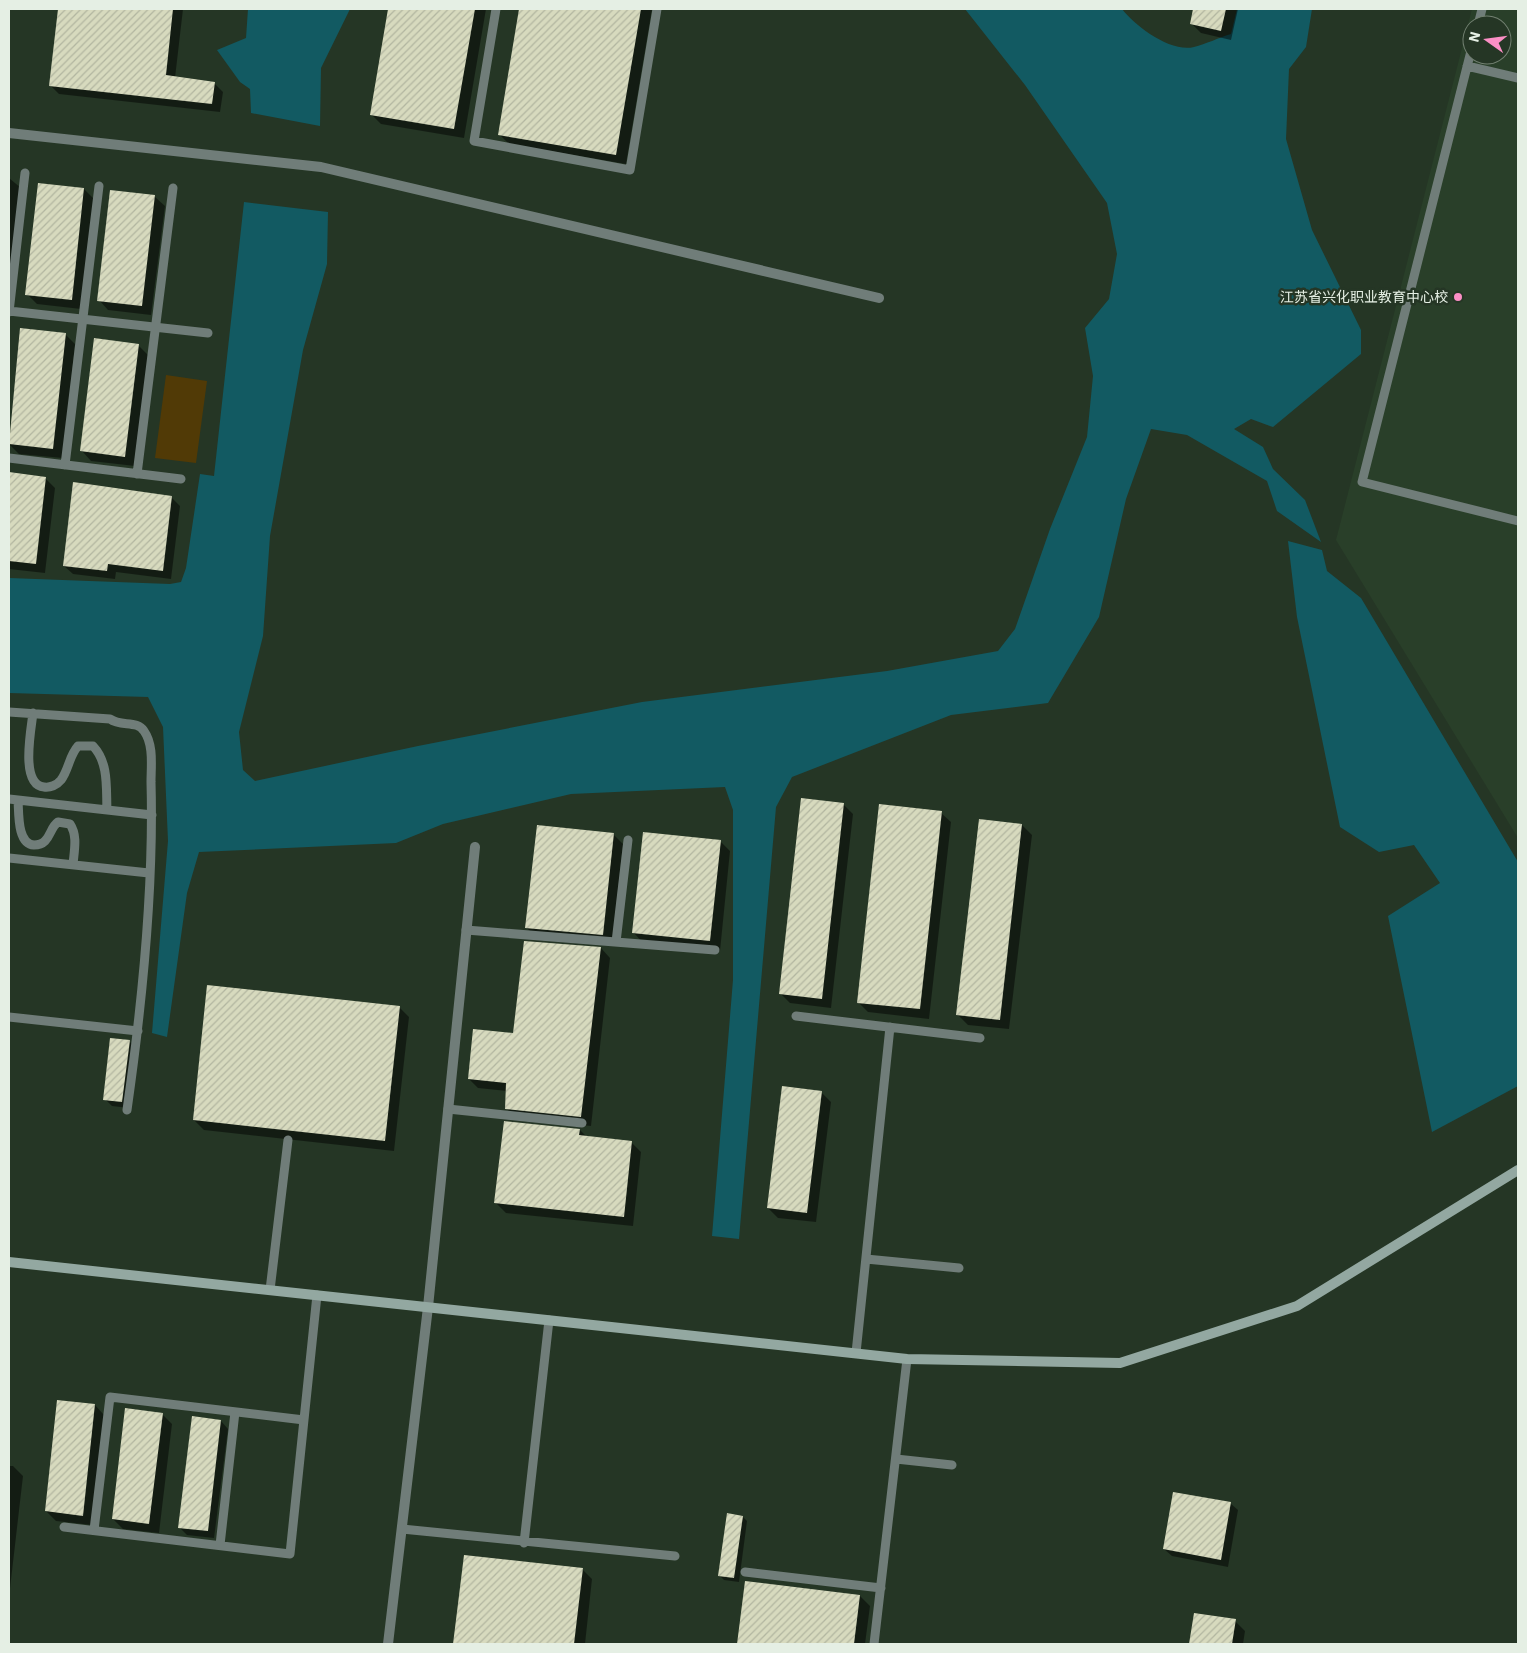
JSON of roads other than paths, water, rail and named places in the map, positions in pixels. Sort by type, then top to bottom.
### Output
[{"type":"street","points":[[9,132],[321,168],[879,298]]},
{"type":"street","points":[[388,1644],[428,1307],[475,847]]},
{"type":"street","points":[[9,1262],[907,1359],[1120,1363],[1297,1306],[1518,1170]]},
{"type":"lane","points":[[496,9],[474,141],[630,170],[657,9]]},
{"type":"lane","points":[[1518,78],[1467,66],[1362,482],[1518,521]]},
{"type":"lane","points":[[25,172],[9,311],[208,333]]},
{"type":"lane","points":[[65,465],[99,186]]},
{"type":"lane","points":[[137,474],[173,188]]},
{"type":"lane","points":[[9,458],[181,479]]},
{"type":"lane","points":[[9,712],[110,719],[117,724],[136,724],[144,729],[150,742],[152,815],[149,873],[138,1031],[127,1110]]},
{"type":"lane","points":[[33,714],[29,765],[30,775],[36,784],[42,787],[52,786],[61,781],[72,752],[78,746],[93,746],[101,755],[106,776],[107,810]]},
{"type":"lane","points":[[73,865],[75,839],[74,830],[70,824],[58,822],[52,827],[44,842],[38,845],[31,845],[25,841],[21,831],[14,800],[152,815]]},
{"type":"lane","points":[[616,942],[628,840]]},
{"type":"lane","points":[[9,858],[149,873]]},
{"type":"lane","points":[[466,930],[715,950]]},
{"type":"lane","points":[[796,1016],[980,1038]]},
{"type":"lane","points":[[9,1017],[138,1031]]},
{"type":"lane","points":[[856,1353],[890,1027]]},
{"type":"lane","points":[[448,1109],[582,1123]]},
{"type":"lane","points":[[270,1290],[288,1140]]},
{"type":"lane","points":[[866,1259],[958,1268]]},
{"type":"lane","points":[[64,1527],[290,1554],[317,1296]]},
{"type":"lane","points":[[524,1543],[549,1320]]},
{"type":"lane","points":[[874,1644],[907,1359]]},
{"type":"lane","points":[[94,1530],[110,1397],[304,1420]]},
{"type":"lane","points":[[220,1545],[235,1412]]},
{"type":"lane","points":[[896,1459],[952,1465]]},
{"type":"lane","points":[[402,1529],[524,1543],[675,1556]]},
{"type":"lane","points":[[745,1572],[881,1588]]},
{"type":"water","points":[[248,9],[350,9],[321,68],[320,126],[251,113],[250,89],[240,82],[217,50],[246,38]]},
{"type":"water","points":[[965,9],[1122,9],[1135,23],[1154,37],[1185,48],[1199,46],[1231,34],[1237,9],[1312,9],[1306,47],[1289,69],[1286,139],[1312,230],[1361,330],[1361,354],[1273,427],[1251,419],[1234,429],[1263,447],[1273,469],[1305,500],[1321,542],[1277,511],[1267,481],[1187,435],[1151,429],[1126,499],[1099,617],[1048,703],[951,715],[792,777],[776,807],[739,1239],[712,1236],[733,980],[733,810],[725,787],[571,794],[443,824],[396,843],[199,852],[187,893],[167,1037],[152,1033],[168,841],[163,727],[148,697],[9,693],[9,578],[170,584],[181,582],[186,568],[200,474],[214,476],[244,202],[328,212],[327,264],[303,350],[270,536],[263,636],[239,732],[243,770],[255,781],[418,746],[642,702],[887,671],[998,651],[1015,629],[1050,529],[1087,437],[1093,376],[1085,328],[1109,299],[1117,254],[1107,203],[1025,85]]},
{"type":"water","points":[[1288,541],[1322,550],[1327,571],[1361,598],[1518,862],[1518,1086],[1432,1132],[1388,916],[1440,883],[1414,845],[1379,852],[1340,827],[1297,617]]},
{"type":"place","name":"江苏省兴化职业教育中心校","points":[[1458,297]]}]
